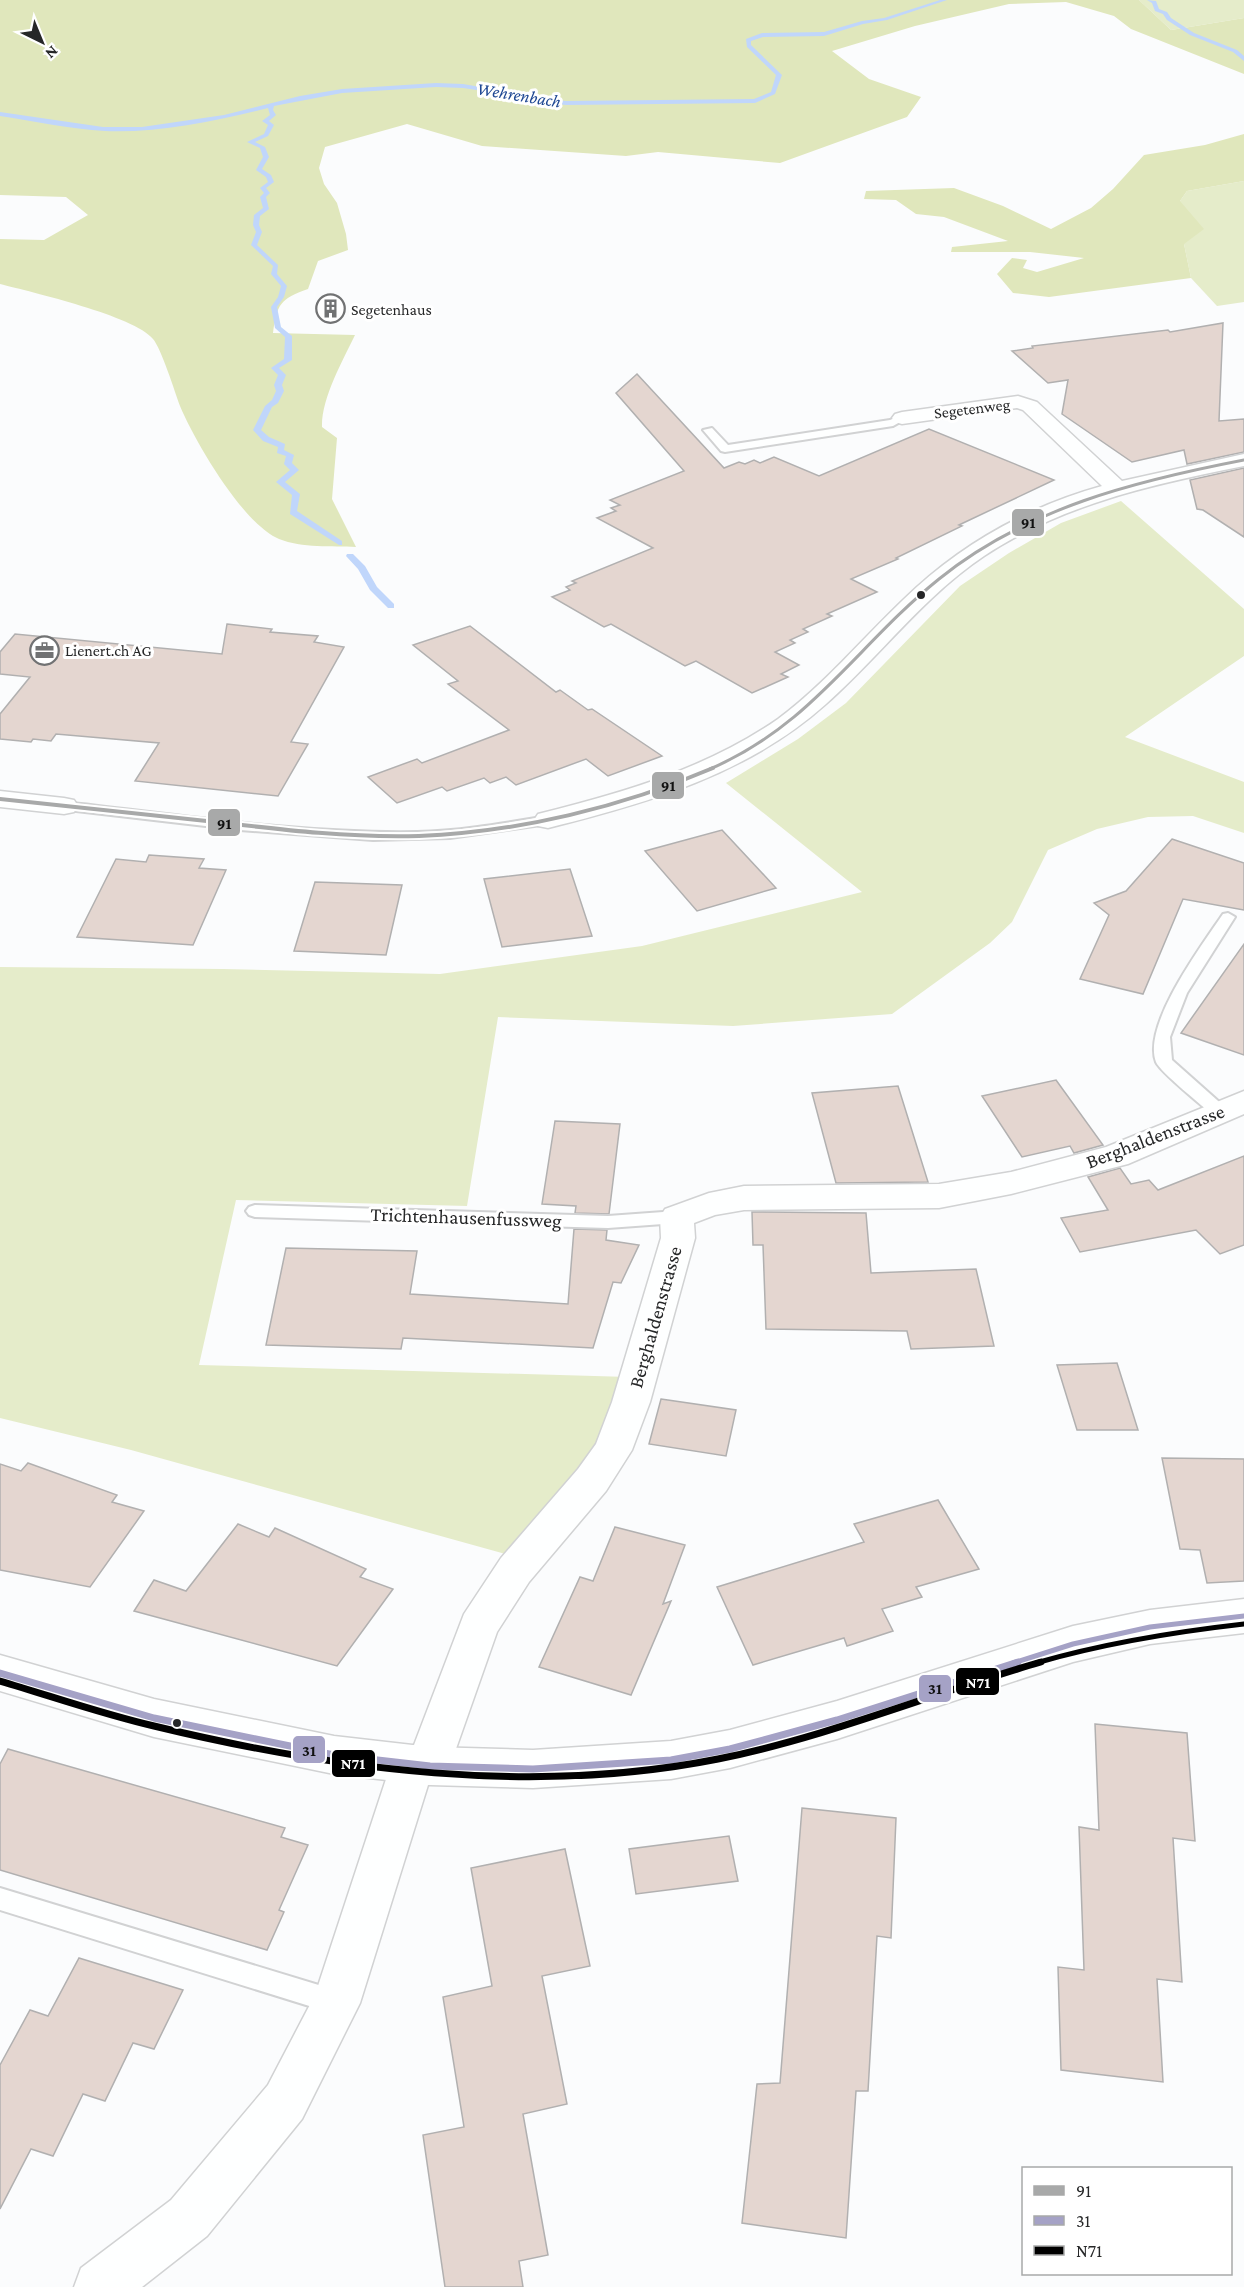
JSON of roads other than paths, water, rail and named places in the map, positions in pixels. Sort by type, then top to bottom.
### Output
[{"type":"street","name":"Segetenweg","points":[[902,418],[1008,402],[1024,404],[1030,406],[1117,488]]},
{"type":"street","points":[[548,820],[658,789],[743,753],[785,725],[817,699],[938,580],[977,551],[1062,506],[1117,488],[1244,460]]},
{"type":"street","points":[[0,799],[64,806]]},
{"type":"street","name":"Berghaldenstrasse","points":[[100,2287],[189,2218],[285,2102],[336,2003],[421,1765],[442,1725],[479,1626],[514,1570],[592,1480],[613,1450],[630,1402],[678,1238],[677,1217],[709,1205],[744,1198],[939,1196],[1011,1183],[1116,1156],[1237,1106]]},
{"type":"street","points":[[0,1673],[174,1723],[334,1755],[421,1765],[533,1769],[671,1760],[730,1749],[837,1720],[1073,1644],[1150,1627],[1244,1616]]},
{"type":"lane","points":[[708,430],[725,449],[893,423],[902,418]]},
{"type":"lane","points":[[64,806],[352,835],[419,836],[488,830],[548,820]]},
{"type":"lane","points":[[1228,917],[1179,993],[1162,1036],[1164,1062],[1237,1106]]},
{"type":"lane","name":"Trichtenhausenfussweg","points":[[255,1211],[608,1222],[677,1217]]},
{"type":"lane","points":[[0,1899],[336,2003]]},
{"type":"waterway","name":"Wehrenbach","points":[[271,105],[342,91],[436,85],[463,86],[504,93],[518,98],[566,103],[755,101],[773,93],[779,75],[749,46],[748,40],[762,35],[824,34],[885,19],[945,0]]},
{"type":"waterway","points":[[1149,0],[1154,2],[1157,10],[1165,13],[1169,19],[1192,34],[1235,51],[1244,59]]},
{"type":"waterway","name":"Wehrenbach","points":[[0,114],[103,129],[142,129],[224,117],[271,105]]},
{"type":"waterway","points":[[271,105],[270,110],[273,115],[265,121],[271,125],[266,135],[250,142],[262,147],[266,157],[259,170],[269,176],[271,182],[263,188],[267,193],[263,197],[266,209],[257,215],[256,225],[259,232],[254,245],[276,266],[274,274],[284,286],[281,297],[274,307],[278,328],[289,336],[288,360],[275,368],[282,375],[278,385],[280,391],[275,401],[269,406],[257,430],[266,439],[282,446],[280,451],[290,455],[288,464],[295,470],[280,482],[296,494],[293,512],[339,543]]},
{"type":"waterway","points":[[350,556],[362,568],[373,588],[391,606]]},
{"type":"place","name":"Segetenhaus","points":[[330,309]]},
{"type":"place","name":"Lienert.ch AG","points":[[44,650]]}]
